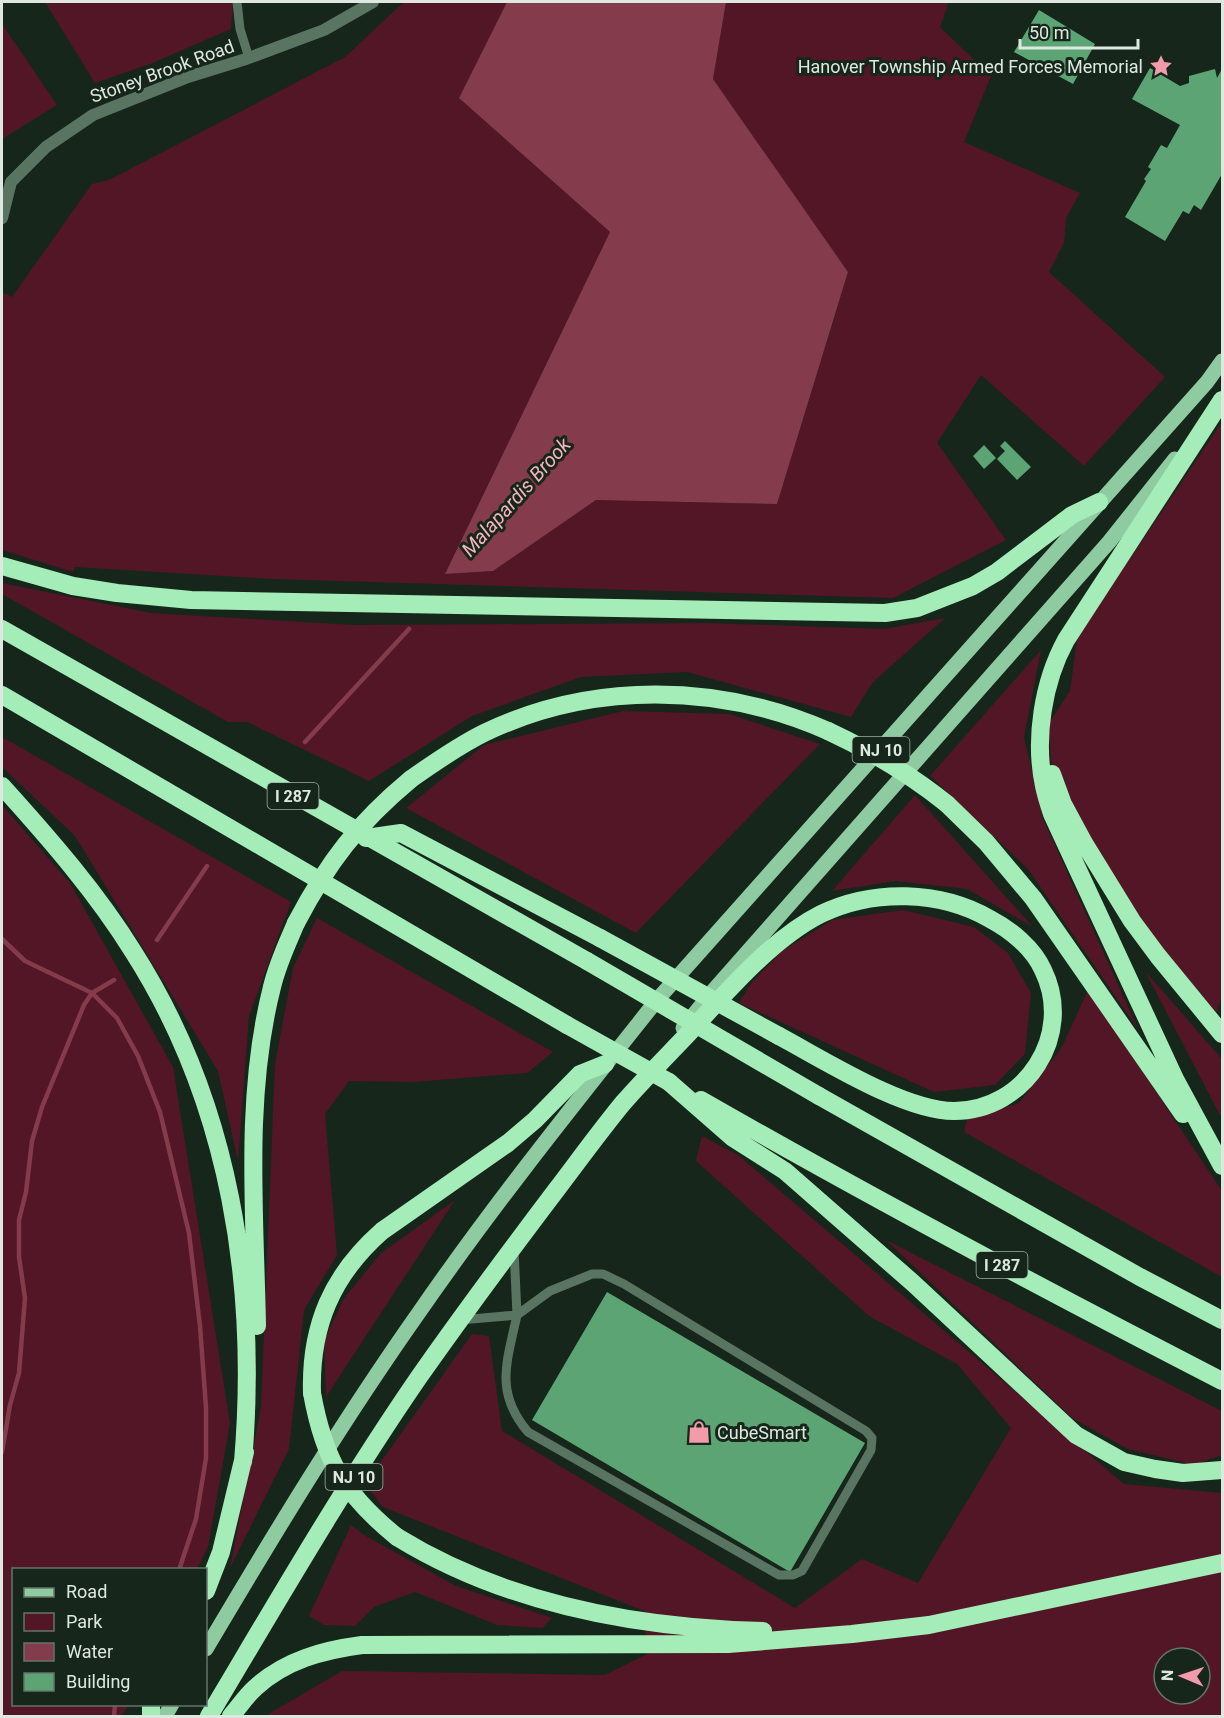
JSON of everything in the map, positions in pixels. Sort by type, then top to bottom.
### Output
[{"type":"highway","points":[[1222,398],[1065,640],[1049,680],[1043,718],[1041,765],[1052,813],[1175,1079],[1222,1167]]},
{"type":"highway","points":[[2,566],[73,586],[191,600],[902,612],[973,586],[997,572],[1072,515],[1099,502]]},
{"type":"highway","name":"I 287","points":[[2,629],[366,838],[587,961],[819,1096],[1140,1277],[1222,1320]]},
{"type":"highway","points":[[207,1588],[221,1552],[253,1417],[257,1337],[254,1164],[256,1080],[261,1036],[272,985],[296,923],[320,880],[357,829],[386,799],[411,778],[447,754],[485,733],[564,705],[630,694],[669,694],[716,698],[758,706],[799,718],[859,745],[922,784],[947,804],[986,842],[1033,898],[1222,1167]]},
{"type":"highway","name":"I 287","points":[[2,695],[567,1025],[783,1147],[1222,1381]]},
{"type":"highway","points":[[1043,718],[1047,755],[1053,779],[1084,843],[1139,930],[1222,1034]]},
{"type":"highway","points":[[2,786],[102,905],[135,953],[174,1025],[199,1084],[219,1146],[238,1241],[248,1365],[243,1462]]},
{"type":"highway","points":[[366,838],[401,833],[600,938],[779,1036],[908,1102],[934,1109],[971,1110],[1010,1095],[1031,1074],[1050,1037],[1052,999],[1047,979],[1037,959],[1011,933],[988,917],[953,904],[919,897],[892,896],[859,901],[819,915],[765,954],[741,976],[624,1102]]},
{"type":"highway","points":[[605,1064],[580,1074],[542,1113],[508,1143],[382,1231],[349,1265],[334,1289],[321,1318],[315,1339],[311,1371],[312,1393],[318,1425],[330,1459],[344,1484],[372,1516],[397,1537],[426,1555],[464,1572],[540,1599],[592,1612],[684,1627],[852,1634]]},
{"type":"highway","points":[[669,1082],[733,1138],[785,1171],[913,1283],[1076,1435],[1124,1462],[1182,1473],[1222,1470]]},
{"type":"highway","name":"NJ 10","points":[[209,1716],[339,1501],[418,1379],[513,1246],[624,1102]]},
{"type":"highway","points":[[231,1716],[254,1688],[290,1664],[310,1656],[362,1645],[728,1644],[852,1634],[929,1625],[1222,1563]]},
{"type":"main road","name":"NJ 10","points":[[207,1647],[317,1464],[420,1310],[605,1064],[665,992],[1207,382],[1222,361]]},
{"type":"main road","name":"NJ 10","points":[[624,1102],[712,992],[1109,542],[1222,398]]},
{"type":"street","name":"Stoney Brook Road","points":[[2,218],[11,182],[46,147],[93,115],[188,77],[249,58],[324,30],[373,2]]},
{"type":"lane","points":[[237,2],[240,29],[249,58]]},
{"type":"lane","points":[[460,1320],[517,1315],[550,1291],[592,1274],[603,1274],[624,1284],[866,1431],[872,1438],[871,1450],[802,1571],[793,1575],[779,1575],[528,1432],[516,1418],[508,1401],[505,1376],[517,1315],[513,1246]]},
{"type":"green space","points":[[45,2],[233,2],[231,29],[150,64],[95,83]]},
{"type":"green space","points":[[404,2],[507,2],[459,98],[610,232],[445,574],[493,571],[596,500],[777,504],[848,273],[713,79],[726,2],[949,2],[940,27],[991,76],[964,142],[1080,193],[1066,218],[1064,243],[1049,272],[1165,377],[1084,466],[981,375],[937,443],[1006,540],[893,598],[273,579],[75,567],[73,572],[2,550],[2,292],[12,297],[92,184],[109,180],[345,57]]},
{"type":"green space","points":[[2,24],[57,105],[2,139]]},
{"type":"green space","points":[[1222,422],[1222,994],[1217,1013],[1135,916],[1063,800],[1051,761],[1049,723],[1070,691],[1078,632]]},
{"type":"green space","points":[[2,583],[151,613],[353,625],[708,623],[884,629],[945,618],[872,683],[851,717],[687,672],[581,677],[472,716],[369,781],[247,722],[228,722],[2,594]]},
{"type":"green space","points":[[1041,650],[1024,737],[1043,819],[1139,1031],[1028,869],[930,776]]},
{"type":"green space","points":[[623,711],[729,714],[820,744],[636,933],[406,808],[484,745]]},
{"type":"green space","points":[[2,737],[291,902],[249,1016],[238,1161],[218,1071],[75,836],[2,767]]},
{"type":"green space","points":[[915,795],[1033,927],[967,889],[895,881],[832,891]]},
{"type":"green space","points":[[2,805],[70,883],[173,1067],[230,1423],[208,1547],[198,1568],[12,1568],[12,1706],[128,1706],[121,1716],[2,1716]]},
{"type":"green space","points":[[903,910],[974,927],[1008,953],[1031,993],[1025,1054],[995,1085],[934,1092],[739,1003],[752,982],[782,951],[832,920]]},
{"type":"green space","points":[[317,918],[553,1052],[527,1073],[413,1082],[349,1081],[325,1114],[337,1255],[304,1310],[289,1449],[230,1568],[261,1407],[275,1064],[293,968]]},
{"type":"green space","points":[[1145,971],[1222,1059],[1222,1119]]},
{"type":"green space","points":[[1088,990],[1222,1191],[1222,1277],[964,1132],[967,1120],[1019,1103],[1062,1047]]},
{"type":"green space","points":[[702,1136],[738,1155],[1124,1484],[1222,1493],[1222,1716],[265,1716],[342,1671],[605,1675],[647,1654],[644,1611],[383,1507],[365,1484],[472,1334],[489,1336],[502,1431],[795,1608],[862,1559],[918,1583],[1011,1428],[957,1364],[869,1316],[696,1161]]},
{"type":"green space","points":[[455,1200],[326,1397],[324,1341],[343,1300],[380,1254]]},
{"type":"green space","points":[[886,1240],[1222,1411],[1222,1455],[1194,1465],[1128,1449],[1072,1418]]},
{"type":"green space","points":[[351,1525],[364,1535],[456,1586],[552,1618],[542,1628],[497,1625],[415,1592],[374,1607],[355,1626],[324,1625],[309,1616]]},
{"type":"water","points":[[507,2],[726,2],[713,79],[848,272],[777,504],[596,500],[493,571],[445,574],[610,232],[459,98]]},
{"type":"building","points":[[1039,10],[1095,44],[1073,84],[1014,52]]},
{"type":"building","points":[[1150,68],[1180,86],[1189,83],[1189,76],[1215,69],[1217,78],[1222,69],[1222,174],[1201,210],[1194,205],[1189,214],[1183,211],[1165,241],[1125,217],[1146,181],[1144,179],[1151,169],[1148,167],[1161,145],[1167,148],[1180,125],[1132,99]]},
{"type":"building","points":[[1005,441],[1031,467],[1017,480],[997,459],[1005,451],[1000,446]]},
{"type":"building","points":[[984,445],[996,458],[984,469],[973,456]]},
{"type":"building","name":"CubeSmart","points":[[607,1292],[865,1443],[790,1572],[532,1420]]},
{"type":"waterway","name":"Malapardis Brook","points":[[305,742],[409,629]]},
{"type":"waterway","name":"Malapardis Brook","points":[[157,940],[207,866]]},
{"type":"waterway","points":[[2,939],[25,961],[92,993],[117,1018],[138,1056],[160,1112],[189,1233],[200,1326],[206,1408],[206,1458],[196,1519],[180,1568]]},
{"type":"waterway","name":"Malapardis Brook","points":[[2,1452],[10,1405],[19,1373],[25,1298],[19,1257],[19,1220],[26,1192],[32,1141],[42,1107],[84,1005],[92,993],[114,980]]},
{"type":"waterway","points":[[114,1716],[115,1706]]},
{"type":"place","name":"Hanover Township Armed Forces Memorial","points":[[1161,66]]},
{"type":"place","name":"CubeSmart","points":[[699,1432]]}]
